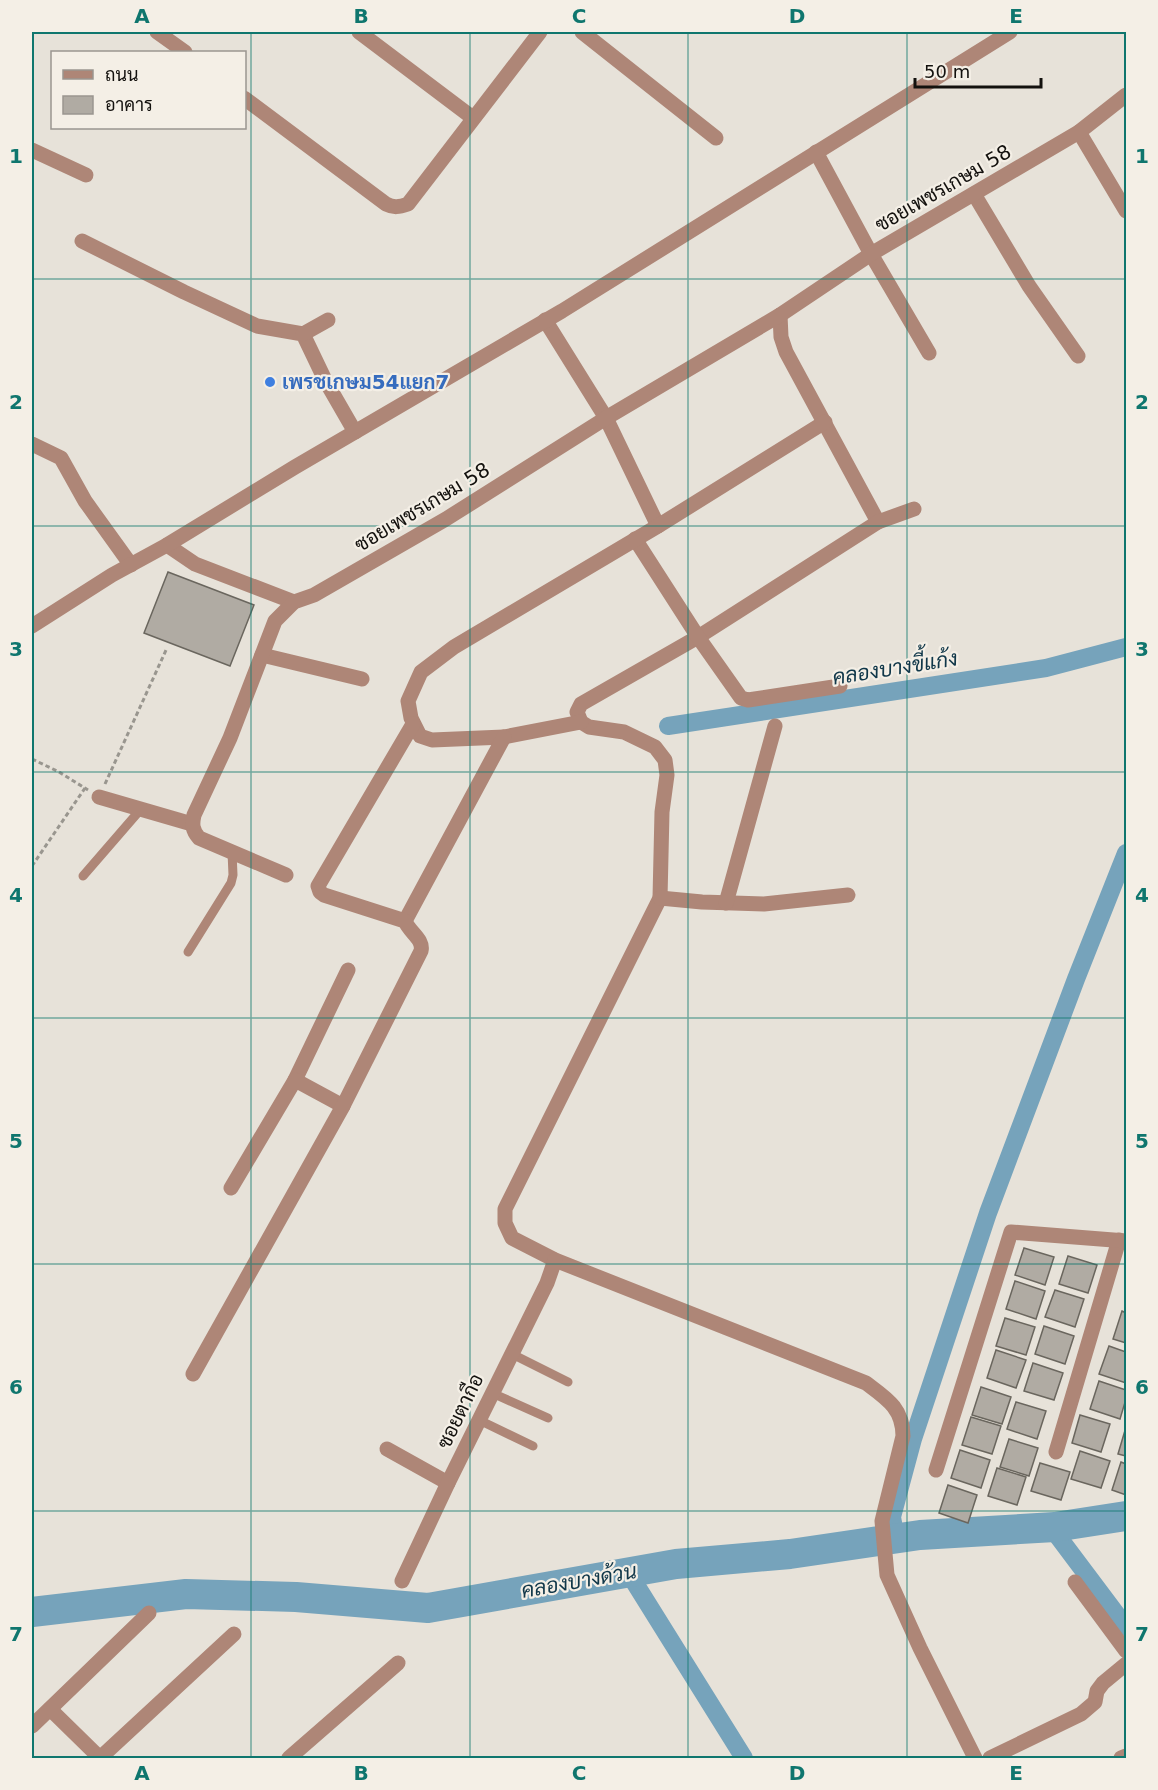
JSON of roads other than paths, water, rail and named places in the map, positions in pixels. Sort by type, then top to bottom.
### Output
[{"type":"street","points":[[157,32],[183,51]]},
{"type":"street","points":[[359,32],[473,118]]},
{"type":"street","points":[[246,99],[392,207],[408,204],[540,32]]},
{"type":"street","points":[[582,32],[716,138]]},
{"type":"street","points":[[32,626],[131,565],[572,305],[1010,32]]},
{"type":"street","name":"ซอยเพชรเกษม 58","points":[[192,824],[194,815],[230,738],[275,621],[294,602],[314,595],[446,519],[606,418],[780,315],[871,255],[1079,132],[1126,95]]},
{"type":"street","points":[[1079,132],[1126,212]]},
{"type":"street","points":[[32,150],[86,175]]},
{"type":"street","points":[[816,152],[871,255],[929,352]]},
{"type":"street","points":[[974,194],[1029,286],[1078,356]]},
{"type":"street","points":[[82,241],[257,326],[303,334],[328,320]]},
{"type":"street","points":[[780,315],[781,337],[786,352],[879,522]]},
{"type":"street","points":[[544,320],[606,418],[658,526]]},
{"type":"street","points":[[303,334],[325,380],[356,432]]},
{"type":"street","points":[[581,722],[504,738],[432,740],[420,736],[408,701],[421,672],[454,647],[658,526],[825,422]]},
{"type":"street","points":[[32,444],[61,458],[84,501],[131,565]]},
{"type":"street","points":[[914,509],[879,522],[698,637],[581,704],[577,712],[581,722],[589,727],[624,732],[656,747],[665,760],[667,775],[662,812],[660,898],[505,1209],[504,1223],[512,1238],[555,1260],[866,1383],[887,1398],[898,1410],[903,1423],[903,1436],[882,1521],[887,1575],[920,1648],[975,1758]]},
{"type":"street","points":[[635,539],[698,637],[741,698],[748,700],[840,686]]},
{"type":"street","points":[[167,545],[195,564],[294,602]]},
{"type":"street","points":[[262,655],[362,679]]},
{"type":"street","points":[[193,1374],[343,1106],[421,951],[420,941],[405,921],[324,895],[318,886],[414,724]]},
{"type":"street","points":[[726,903],[775,726]]},
{"type":"street","points":[[405,921],[504,738]]},
{"type":"street","points":[[99,797],[192,824],[199,838],[286,875]]},
{"type":"street","points":[[660,898],[764,904],[848,895]]},
{"type":"street","points":[[231,1188],[295,1080],[348,970]]},
{"type":"street","points":[[295,1080],[343,1106]]},
{"type":"street","points":[[936,1470],[1011,1232],[1123,1241],[1056,1452]]},
{"type":"street","name":"ซอยตากือ","points":[[402,1581],[547,1283],[555,1260]]},
{"type":"street","points":[[387,1449],[448,1483]]},
{"type":"street","points":[[1075,1582],[1126,1651]]},
{"type":"street","points":[[32,1726],[149,1614]]},
{"type":"street","points":[[50,1709],[100,1758],[234,1634]]},
{"type":"street","points":[[289,1758],[399,1663]]},
{"type":"street","points":[[990,1758],[1081,1714],[1095,1702],[1097,1691],[1103,1683],[1126,1664]]},
{"type":"street","points":[[1121,1758],[1126,1756]]},
{"type":"lane","points":[[83,876],[141,809]]},
{"type":"lane","points":[[188,952],[231,883],[232,852]]},
{"type":"lane","points":[[512,1354],[568,1382]]},
{"type":"lane","points":[[492,1393],[548,1418]]},
{"type":"lane","points":[[479,1420],[532,1446]]},
{"type":"waterway","name":"คลองบางขี้แก้ง","points":[[668,726],[1046,668],[1126,647]]},
{"type":"waterway","points":[[896,1539],[892,1517],[913,1439],[988,1213],[1126,853]]},
{"type":"waterway","name":"คลองบางด้วน","points":[[32,1612],[186,1594],[296,1597],[428,1608],[676,1564],[790,1554],[920,1535],[1055,1527],[1126,1516]]},
{"type":"waterway","points":[[1051,1527],[1126,1627]]},
{"type":"waterway","points":[[628,1572],[744,1758]]},
{"type":"place","name":"เพรชเกษม54แยก7","points":[[270,382]]}]
